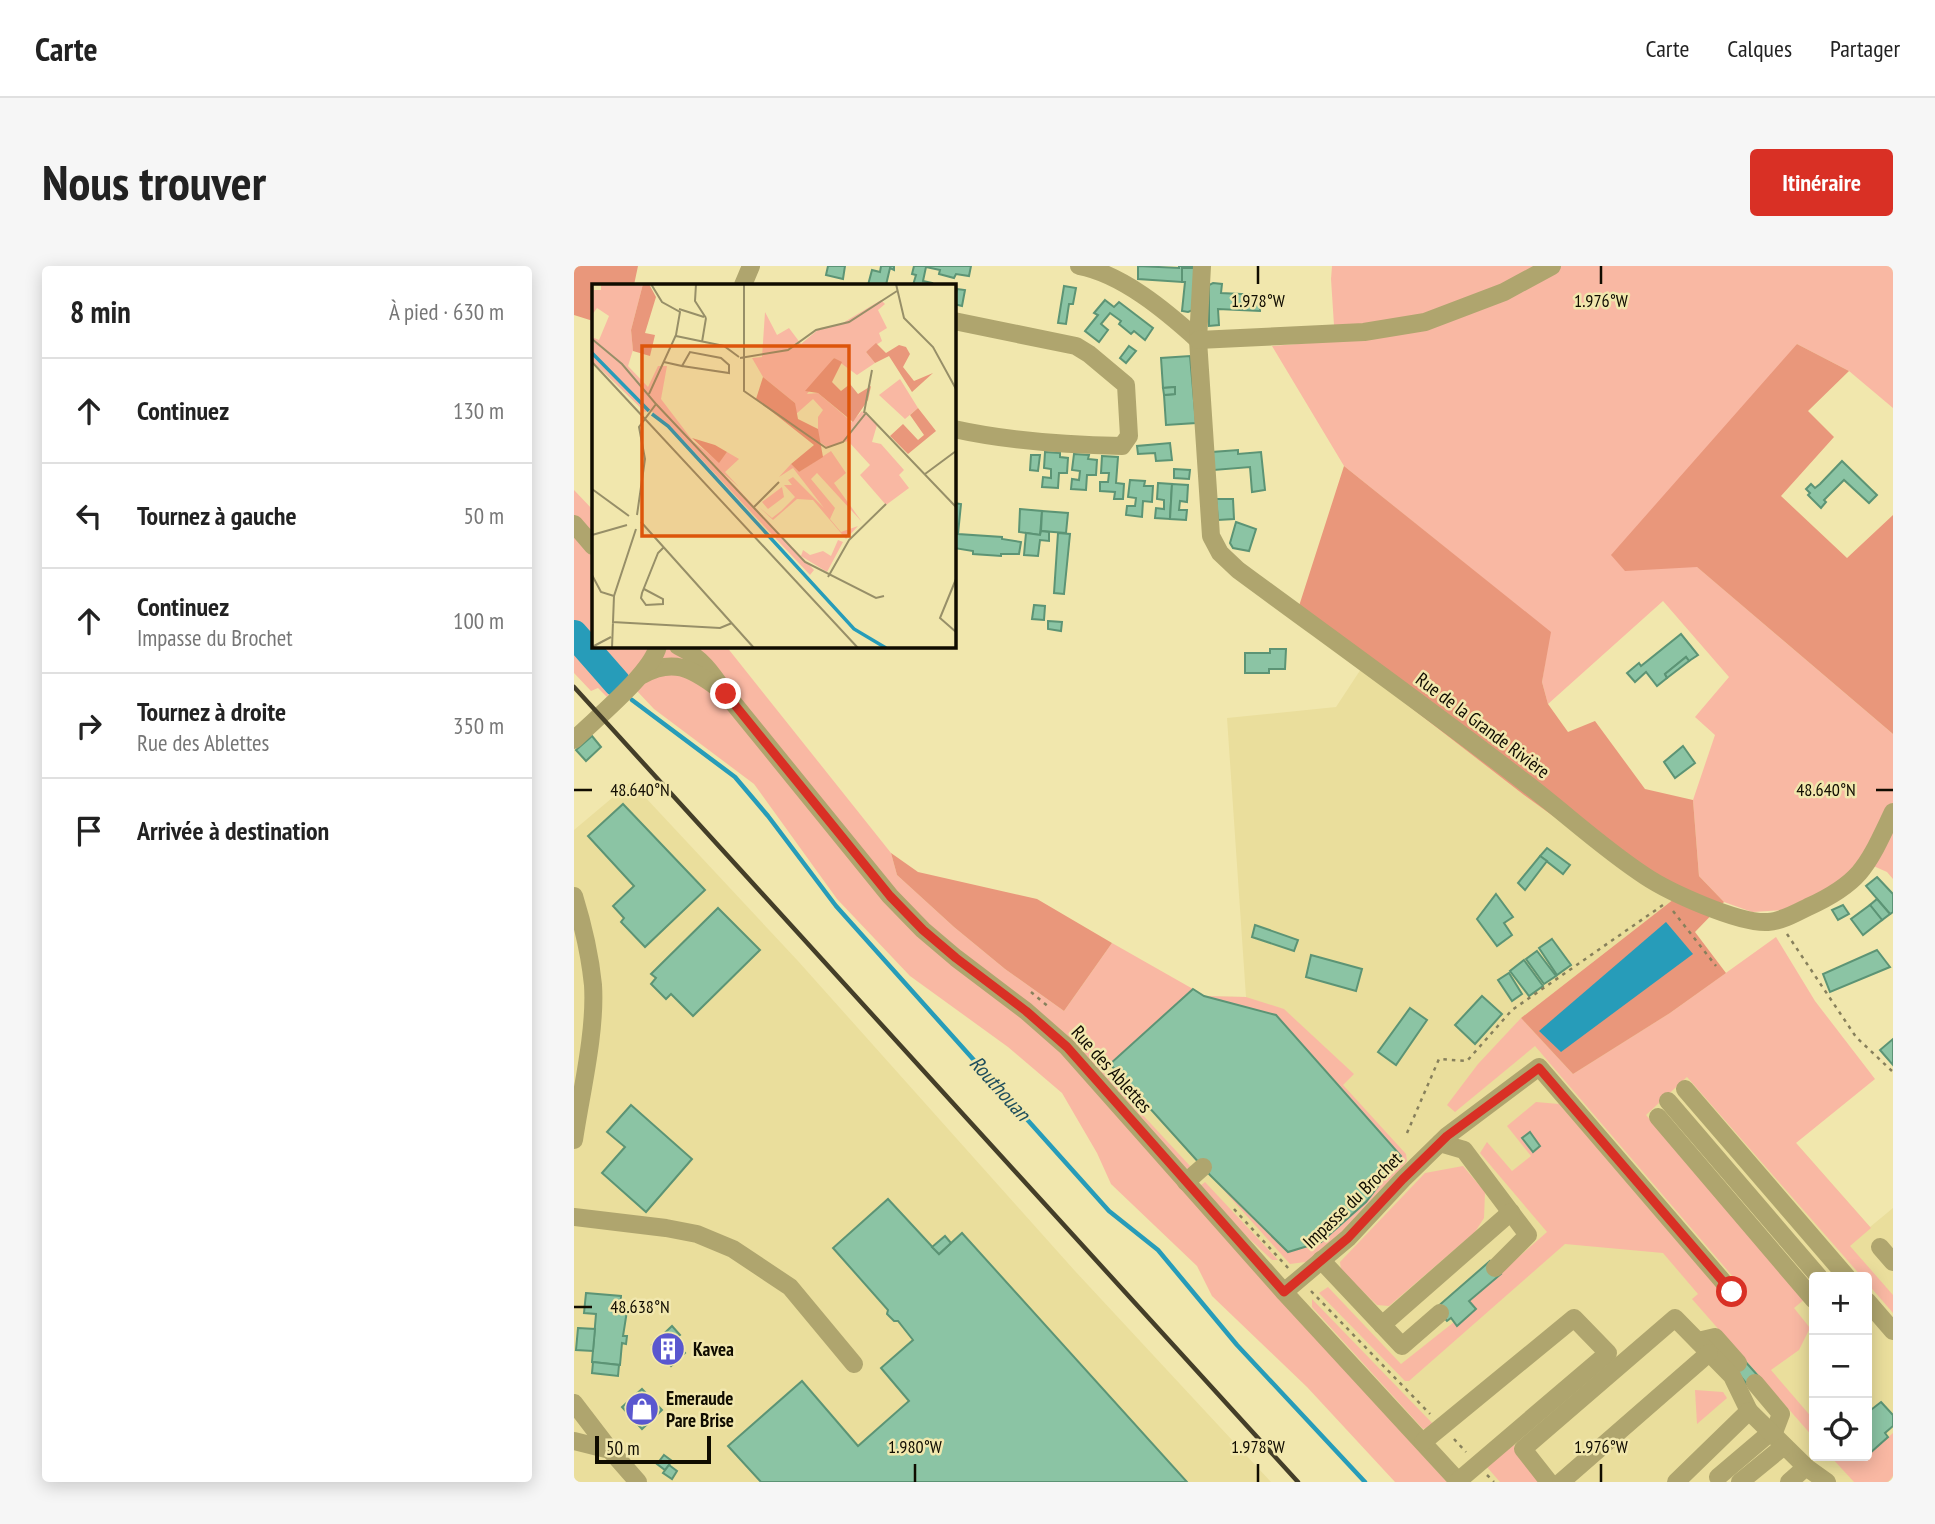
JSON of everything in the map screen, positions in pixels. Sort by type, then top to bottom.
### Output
[{"type":"street","points":[[743,284],[751,266]]},
{"type":"street","points":[[1079,266],[1119,279],[1198,340],[1364,332],[1425,322],[1504,292],[1552,266]]},
{"type":"street","name":"Rue de la Grande Rivière","points":[[1202,266],[1198,340],[1211,536],[1220,553],[1237,570],[1512,772],[1646,877],[1727,914],[1768,922],[1834,895],[1858,877],[1893,812]]},
{"type":"street","points":[[956,321],[1069,344],[1089,354],[1126,385],[1129,436],[1122,446],[1104,446],[1006,438],[956,429]]},
{"type":"street","points":[[574,524],[592,545]]},
{"type":"street","points":[[574,740],[637,678],[652,661],[657,648]]},
{"type":"street","name":"Rue des Ablettes","points":[[682,648],[708,666],[726,694],[890,896],[947,951],[1026,1011],[1067,1047],[1284,1292],[1459,1481]]},
{"type":"street","name":"Rue des Ablettes","points":[[637,678],[656,667],[671,665],[696,674],[726,694]]},
{"type":"street","points":[[574,896],[587,945],[593,987],[592,1022],[574,1140]]},
{"type":"street","name":"Impasse du Brochet","points":[[1284,1292],[1348,1238],[1444,1140],[1539,1068],[1732,1292]]},
{"type":"street","points":[[1685,1089],[1843,1272]]},
{"type":"street","points":[[1668,1101],[1815,1272]]},
{"type":"street","points":[[1658,1117],[1809,1294]]},
{"type":"street","points":[[1444,1140],[1464,1150],[1528,1235],[1495,1268]]},
{"type":"street","points":[[1186,1182],[1203,1167]]},
{"type":"street","points":[[1382,1325],[1511,1212]]},
{"type":"street","points":[[574,1217],[697,1234],[733,1249],[790,1287],[854,1364]]},
{"type":"street","points":[[1880,1247],[1893,1262]]},
{"type":"street","points":[[1321,1261],[1402,1346],[1440,1314]]},
{"type":"street","points":[[1872,1308],[1893,1331]]},
{"type":"street","points":[[1423,1442],[1574,1318],[1608,1353],[1459,1481]]},
{"type":"street","points":[[1549,1482],[1522,1449],[1675,1318],[1732,1376],[1749,1411],[1806,1467],[1827,1482]]},
{"type":"street","points":[[1561,1482],[1715,1337],[1738,1363]]},
{"type":"street","points":[[1740,1482],[1776,1438],[1781,1414],[1755,1382]]},
{"type":"street","points":[[574,1403],[638,1482]]},
{"type":"street","points":[[1676,1482],[1749,1411]]},
{"type":"street","points":[[1718,1477],[1776,1438]]},
{"type":"street","points":[[578,1446],[610,1450]]},
{"type":"street","points":[[1789,1482],[1806,1467]]},
{"type":"path","points":[[1407,1133],[1439,1059],[1467,1061],[1512,1010],[1667,903],[1716,966]]},
{"type":"path","points":[[1777,919],[1856,1037],[1893,1072]]},
{"type":"shaded area","points":[[574,266],[638,266],[634,284],[592,284],[592,321],[574,315]]},
{"type":"shaded area","points":[[1332,266],[1893,266],[1893,408],[1849,371],[1797,344],[1675,566],[1696,566],[1893,734],[1893,879],[1887,872],[1862,861],[1834,886],[1782,910],[1752,912],[1724,902],[1699,876],[1693,800],[1715,735],[1695,717],[1729,677],[1663,601],[1548,704],[1542,682],[1550,632],[1344,466],[1272,346],[1335,341]]},
{"type":"shaded area","points":[[1797,344],[1849,371],[1808,411],[1834,437],[1781,496],[1847,558],[1893,515],[1893,734],[1697,567],[1625,571],[1611,555]]},
{"type":"shaded area","points":[[1344,466],[1551,632],[1542,682],[1548,704],[1568,732],[1595,721],[1645,789],[1693,800],[1699,876],[1724,902],[1695,932],[1726,973],[1670,1013],[1573,1074],[1521,1018],[1674,899],[1614,860],[1524,795],[1361,669],[1299,606]]},
{"type":"shaded area","points":[[574,490],[592,509],[592,648],[728,648],[891,853],[897,875],[1005,969],[1064,1011],[1112,943],[1193,989],[1102,1071],[1191,1167],[1187,1169],[1099,1073],[1310,1331],[1447,1482],[1395,1482],[1307,1387],[1212,1296],[1197,1266],[1111,1184],[1097,1153],[1062,1093],[1008,1047],[910,976],[837,899],[754,784],[654,709],[620,673],[607,697],[598,688],[591,691],[574,673]]},
{"type":"shaded area","points":[[1361,669],[1524,795],[1674,899],[1521,1018],[1573,1073],[1670,1013],[1745,1085],[1870,1227],[1893,1208],[1893,1482],[1447,1482],[1088,1081],[1193,989],[1204,996],[1246,997],[1227,718],[1336,707]]},
{"type":"shaded area","points":[[631,782],[798,961],[1075,1271],[1271,1482],[574,1482],[574,830]]},
{"type":"shaded area","points":[[891,853],[918,872],[1037,899],[1112,943],[1064,1011],[1005,969],[897,875]]},
{"type":"shaded area","points":[[1776,937],[1815,1001],[1875,1079],[1796,1143],[1871,1228],[1850,1246],[1893,1295],[1893,1313],[1872,1289],[1872,1272],[1858,1272],[1687,1077],[1646,1115],[1805,1299],[1794,1308],[1809,1330],[1799,1350],[1771,1370],[1809,1414],[1809,1432],[1692,1299],[1698,1294],[1663,1253],[1565,1244],[1409,1381],[1405,1381],[1319,1293],[1328,1287],[1401,1364],[1454,1322],[1458,1325],[1476,1309],[1469,1301],[1547,1232],[1480,1153],[1487,1142],[1512,1171],[1531,1156],[1507,1126],[1536,1102],[1559,1104],[1731,1304],[1746,1292],[1535,1046],[1455,1112],[1447,1105],[1478,1064],[1521,1018],[1573,1074],[1670,1013]]},
{"type":"shaded area","points":[[1204,996],[1246,997],[1284,1009],[1354,1074],[1343,1085],[1406,1154],[1407,1161],[1382,1196],[1313,1261],[1290,1264],[1210,1175],[1271,1235],[1290,1236],[1262,1030]]},
{"type":"shaded area","points":[[1463,1166],[1485,1192],[1484,1218],[1475,1232],[1389,1306],[1377,1305],[1341,1270],[1340,1262],[1425,1173]]},
{"type":"shaded area","points":[[1205,1182],[1278,1260],[1272,1260],[1239,1229],[1200,1186]]},
{"type":"shaded area","points":[[1312,1299],[1434,1425],[1423,1429],[1312,1307]]},
{"type":"shaded area","points":[[1695,1390],[1723,1392],[1727,1398],[1697,1424]]},
{"type":"shaded area","points":[[1893,1433],[1893,1476],[1888,1482],[1854,1482],[1835,1461],[1872,1461],[1872,1451]]},
{"type":"shaded area","points":[[1513,1444],[1541,1482],[1500,1482],[1486,1466]]},
{"type":"water","points":[[1666,922],[1693,954],[1561,1052],[1539,1031]]},
{"type":"building","points":[[828,266],[845,266],[843,279],[826,275]]},
{"type":"building","points":[[881,266],[894,266],[894,270],[890,268],[886,284],[868,284],[872,270],[880,272]]},
{"type":"building","points":[[914,266],[971,266],[969,276],[956,274],[954,278],[939,274],[940,270],[926,267],[923,281],[932,284],[913,284],[916,275],[912,274]]},
{"type":"building","points":[[1138,266],[1197,268],[1182,268],[1182,282],[1138,279]]},
{"type":"building","points":[[1182,268],[1197,268],[1193,310],[1188,312],[1182,311],[1185,282],[1182,282]]},
{"type":"building","points":[[1222,284],[1221,293],[1261,295],[1260,311],[1218,309],[1219,325],[1209,326],[1209,285]]},
{"type":"building","points":[[1064,286],[1076,288],[1073,304],[1069,304],[1066,324],[1058,323]]},
{"type":"building","points":[[957,289],[965,290],[962,306],[956,304]]},
{"type":"building","points":[[1105,300],[1114,307],[1119,302],[1153,328],[1145,340],[1134,331],[1131,334],[1119,324],[1121,321],[1110,313],[1101,324],[1108,330],[1099,342],[1085,331],[1098,315],[1094,313]]},
{"type":"building","points":[[1129,346],[1136,351],[1126,363],[1120,358]]},
{"type":"building","points":[[1190,356],[1196,423],[1166,425],[1164,395],[1175,394],[1175,387],[1163,388],[1161,358]]},
{"type":"building","points":[[1175,387],[1175,394],[1164,395],[1163,388]]},
{"type":"building","points":[[1170,443],[1172,460],[1156,461],[1155,453],[1138,454],[1137,446]]},
{"type":"building","points":[[1238,450],[1238,454],[1261,452],[1265,490],[1252,492],[1250,467],[1214,470],[1212,452]]},
{"type":"building","points":[[1045,452],[1060,453],[1060,457],[1068,458],[1067,473],[1059,473],[1058,488],[1042,487],[1043,477],[1051,478],[1051,469],[1044,468]]},
{"type":"building","points":[[1074,454],[1089,455],[1088,459],[1097,460],[1096,475],[1087,475],[1086,490],[1071,489],[1072,479],[1079,480],[1080,471],[1072,470]]},
{"type":"building","points":[[1031,455],[1040,455],[1038,471],[1030,470]]},
{"type":"building","points":[[1102,456],[1118,457],[1116,483],[1124,484],[1123,499],[1114,499],[1115,492],[1100,491],[1100,482],[1108,482],[1109,473],[1101,473]]},
{"type":"building","points":[[1842,461],[1877,495],[1869,503],[1844,480],[1824,500],[1826,502],[1821,508],[1808,495],[1810,493],[1806,489],[1811,484],[1815,488]]},
{"type":"building","points":[[1174,469],[1190,470],[1189,479],[1174,478]]},
{"type":"building","points":[[1130,480],[1145,481],[1144,486],[1153,486],[1152,502],[1143,501],[1142,517],[1126,515],[1127,506],[1135,506],[1136,498],[1128,497]]},
{"type":"building","points":[[1158,483],[1172,484],[1170,519],[1155,518],[1156,508],[1164,509],[1164,500],[1157,499]]},
{"type":"building","points":[[1172,484],[1188,485],[1187,502],[1180,501],[1179,510],[1187,510],[1186,520],[1170,519]]},
{"type":"building","points":[[1216,499],[1233,499],[1234,519],[1218,520]]},
{"type":"building","points":[[956,503],[961,504],[958,534],[1002,537],[1021,542],[1019,554],[1001,556],[973,554],[973,551],[956,548]]},
{"type":"building","points":[[1020,509],[1042,511],[1040,535],[1019,532]]},
{"type":"building","points":[[1042,511],[1068,513],[1066,533],[1041,531]]},
{"type":"building","points":[[1236,522],[1256,529],[1249,551],[1233,548],[1230,543]]},
{"type":"building","points":[[1041,531],[1049,532],[1049,541],[1040,540],[1038,556],[1024,555],[1026,533],[1040,535]]},
{"type":"building","points":[[1058,533],[1070,534],[1064,594],[1054,593]]},
{"type":"building","points":[[1034,605],[1045,606],[1044,620],[1032,619]]},
{"type":"building","points":[[1048,621],[1062,622],[1061,631],[1048,629]]},
{"type":"building","points":[[1681,634],[1698,655],[1689,661],[1686,657],[1665,674],[1667,678],[1657,686],[1646,672],[1635,682],[1627,673],[1639,663],[1641,666]]},
{"type":"building","points":[[1270,649],[1286,649],[1285,669],[1269,669],[1269,673],[1245,673],[1245,653],[1270,653]]},
{"type":"building","points":[[1686,657],[1689,661],[1667,678],[1665,674]]},
{"type":"building","points":[[592,736],[601,747],[586,761],[576,750]]},
{"type":"building","points":[[1683,746],[1695,763],[1675,778],[1664,762]]},
{"type":"building","points":[[623,804],[705,890],[645,947],[621,922],[624,918],[613,906],[634,886],[588,836]]},
{"type":"building","points":[[1547,848],[1570,865],[1563,874],[1540,856]]},
{"type":"building","points":[[1540,856],[1547,861],[1525,890],[1518,883]]},
{"type":"building","points":[[1877,877],[1893,894],[1893,912],[1890,914],[1866,886]]},
{"type":"building","points":[[1496,894],[1513,917],[1504,923],[1512,935],[1497,946],[1477,919]]},
{"type":"building","points":[[1877,899],[1890,914],[1882,920],[1870,905]]},
{"type":"building","points":[[1843,905],[1849,914],[1838,920],[1832,910]]},
{"type":"building","points":[[1870,905],[1882,920],[1863,935],[1851,919]]},
{"type":"building","points":[[718,908],[760,950],[693,1016],[671,994],[666,999],[651,984],[656,978],[651,974]]},
{"type":"building","points":[[1255,925],[1298,940],[1294,951],[1252,937]]},
{"type":"building","points":[[1552,939],[1571,965],[1557,975],[1539,948]]},
{"type":"building","points":[[1877,950],[1890,967],[1830,992],[1823,974]]},
{"type":"building","points":[[1537,951],[1556,976],[1544,984],[1526,959]]},
{"type":"building","points":[[1311,955],[1362,969],[1356,991],[1306,977]]},
{"type":"building","points":[[1524,960],[1543,986],[1529,996],[1510,971]]},
{"type":"building","points":[[1509,973],[1522,994],[1512,1001],[1498,980]]},
{"type":"building","points":[[1193,989],[1204,996],[1276,1015],[1401,1156],[1366,1202],[1321,1242],[1288,1252],[1210,1175],[1110,1064]]},
{"type":"building","points":[[1482,996],[1502,1014],[1475,1044],[1455,1025]]},
{"type":"building","points":[[1410,1008],[1427,1020],[1396,1065],[1378,1052]]},
{"type":"building","points":[[1893,1039],[1893,1065],[1880,1050]]},
{"type":"building","points":[[631,1105],[692,1159],[646,1212],[602,1173],[625,1147],[607,1132]]},
{"type":"building","points":[[1530,1132],[1540,1146],[1533,1152],[1522,1138]]},
{"type":"building","points":[[888,1199],[939,1254],[962,1233],[1187,1482],[761,1482],[728,1446],[802,1381],[858,1446],[909,1401],[881,1368],[913,1340],[898,1321],[894,1321],[887,1314],[888,1310],[833,1248]]},
{"type":"building","points":[[945,1236],[951,1243],[939,1254],[932,1247]]},
{"type":"building","points":[[1490,1261],[1501,1274],[1469,1301],[1476,1309],[1457,1326],[1451,1318],[1447,1321],[1436,1308]]},
{"type":"building","points":[[586,1293],[621,1296],[620,1311],[627,1311],[623,1336],[627,1336],[626,1344],[622,1343],[620,1365],[592,1362],[596,1314],[584,1313]]},
{"type":"building","name":"Kavea","points":[[672,1326],[680,1335],[674,1340],[685,1353],[671,1366],[652,1345]]},
{"type":"building","points":[[578,1328],[595,1329],[593,1351],[576,1350]]},
{"type":"building","points":[[1743,1359],[1760,1378],[1750,1388],[1733,1367]]},
{"type":"building","points":[[593,1362],[619,1365],[618,1376],[592,1373]]},
{"type":"building","name":"Emeraude Pare Brise","points":[[642,1389],[662,1410],[642,1429],[622,1407]]},
{"type":"building","points":[[1881,1402],[1893,1415],[1893,1426],[1885,1433],[1888,1437],[1872,1451],[1872,1409]]},
{"type":"building","points":[[664,1455],[672,1461],[665,1470],[657,1464]]},
{"type":"building","points":[[669,1465],[677,1471],[672,1479],[663,1473]]},
{"type":"waterway","name":"Routhouan","points":[[574,634],[617,683]]},
{"type":"waterway","name":"Routhouan","points":[[632,700],[735,777],[836,906],[1109,1211],[1158,1250],[1237,1345],[1365,1482]]},
{"type":"railway","points":[[574,687],[1298,1482]]},
{"type":"place","name":"Kavea","points":[[668,1349]]},
{"type":"place","name":"Emeraude Pare Brise","points":[[642,1409]]},
{"type":"route","points":[[726,694],[890,896],[923,930],[1067,1047],[1284,1292],[1348,1238],[1447,1136],[1539,1068],[1732,1292]]}]
